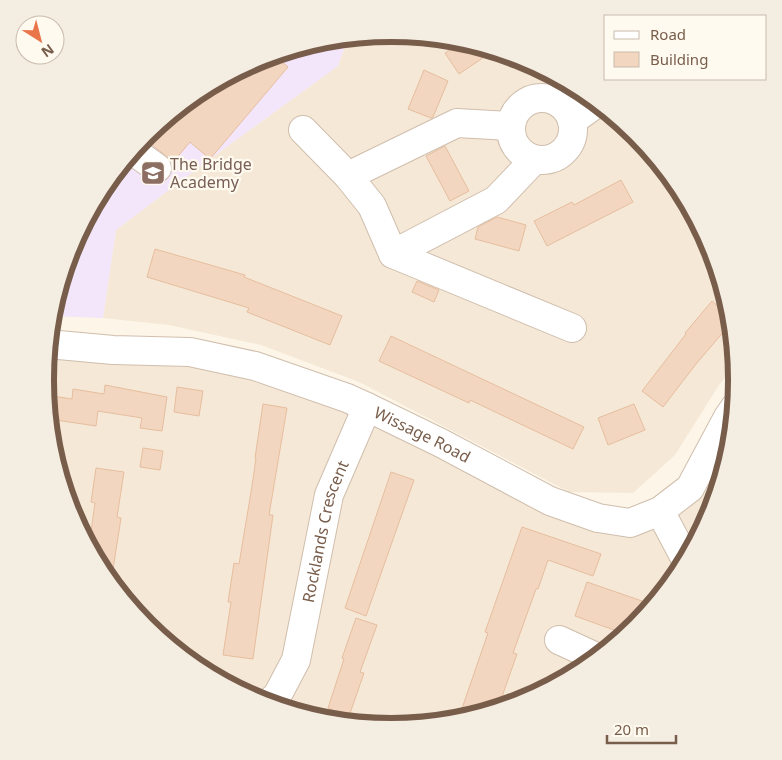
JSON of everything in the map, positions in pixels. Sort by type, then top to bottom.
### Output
[{"type":"street","points":[[539,98],[548,98],[563,106],[572,121],[573,132],[570,142],[564,151],[555,157],[534,160],[524,155],[516,147],[511,137],[510,126],[512,118],[523,104],[539,98]]},
{"type":"street","points":[[572,121],[590,108]]},
{"type":"street","points":[[348,176],[457,123],[510,126]]},
{"type":"street","points":[[303,130],[348,176],[372,206],[393,254],[572,328]]},
{"type":"street","points":[[139,155],[157,168]]},
{"type":"street","points":[[393,254],[496,200],[534,160]]},
{"type":"street","name":"Wissage Road","points":[[55,345],[113,350],[190,352],[255,366],[347,398],[367,407],[441,443],[550,501],[598,518],[630,523],[660,511],[690,488],[726,420]]},
{"type":"street","name":"Rocklands Crescent","points":[[289,702],[329,495],[367,407]]},
{"type":"street","points":[[660,511],[682,552]]},
{"type":"street","points":[[559,640],[589,654]]},
{"type":"street","name":"Rocklands Crescent","points":[[276,697],[296,660]]},
{"type":"shaded area","points":[[391,42],[435,45],[499,60],[540,77],[579,99],[630,141],[672,192],[694,231],[711,272],[726,336],[728,375],[719,385],[675,455],[633,493],[569,492],[359,382],[261,345],[169,325],[103,318],[116,230],[338,66],[345,45]]},
{"type":"shaded area","name":"The Bridge Academy","points":[[345,45],[338,66],[116,230],[103,318],[60,316],[71,272],[88,231],[110,192],[137,157],[168,126],[203,99],[242,77],[283,60]]},
{"type":"shaded area","points":[[54,354],[200,361],[393,425],[539,511],[599,533],[644,531],[704,494],[715,472],[694,529],[672,568],[645,603],[614,634],[579,661],[560,672],[540,683],[499,700],[435,715],[391,718],[347,715],[325,711],[283,700],[262,692],[203,661],[152,619],[110,568],[79,509],[65,467],[56,424],[53,380]]},
{"type":"building","points":[[453,48],[485,56],[459,74],[445,53]]},
{"type":"building","points":[[281,61],[288,67],[210,159],[190,142],[173,162],[150,143],[168,126],[203,99],[242,77]]},
{"type":"building","points":[[424,70],[448,81],[431,118],[408,109]]},
{"type":"building","points":[[445,146],[469,191],[450,201],[426,156]]},
{"type":"building","points":[[621,180],[633,202],[547,246],[534,221],[572,202],[574,205]]},
{"type":"building","points":[[497,217],[526,225],[519,251],[475,239],[478,227]]},
{"type":"building","points":[[155,249],[245,275],[244,277],[342,316],[330,345],[247,312],[249,308],[147,277]]},
{"type":"building","points":[[417,281],[439,290],[434,302],[412,292]]},
{"type":"building","points":[[712,301],[721,308],[725,330],[663,407],[642,391],[685,333]]},
{"type":"building","points":[[391,336],[584,427],[573,449],[470,400],[469,403],[379,361]]},
{"type":"building","points":[[105,385],[167,397],[162,431],[140,428],[142,418],[98,411],[96,426],[56,420],[54,396],[72,399],[73,389],[104,394]]},
{"type":"building","points":[[177,387],[203,391],[199,416],[174,412]]},
{"type":"building","points":[[263,404],[287,408],[269,515],[273,515],[253,659],[223,655],[231,602],[228,602],[234,563],[239,564]]},
{"type":"building","points":[[634,404],[645,430],[608,445],[598,418]]},
{"type":"building","points":[[143,448],[163,451],[160,470],[140,467]]},
{"type":"building","points":[[96,468],[124,472],[117,517],[121,518],[113,571],[91,534],[95,503],[91,502]]},
{"type":"building","points":[[391,472],[414,480],[366,616],[345,608]]},
{"type":"building","points":[[522,527],[601,554],[593,576],[548,560],[513,653],[517,654],[501,699],[461,710],[488,633],[485,632]]},
{"type":"building","points":[[587,582],[642,601],[639,610],[617,631],[575,616]]},
{"type":"building","points":[[356,618],[377,625],[360,672],[364,673],[349,715],[332,712],[333,710],[328,708],[344,659],[342,658]]},
{"type":"place","name":"The Bridge Academy","points":[[153,173]]}]
